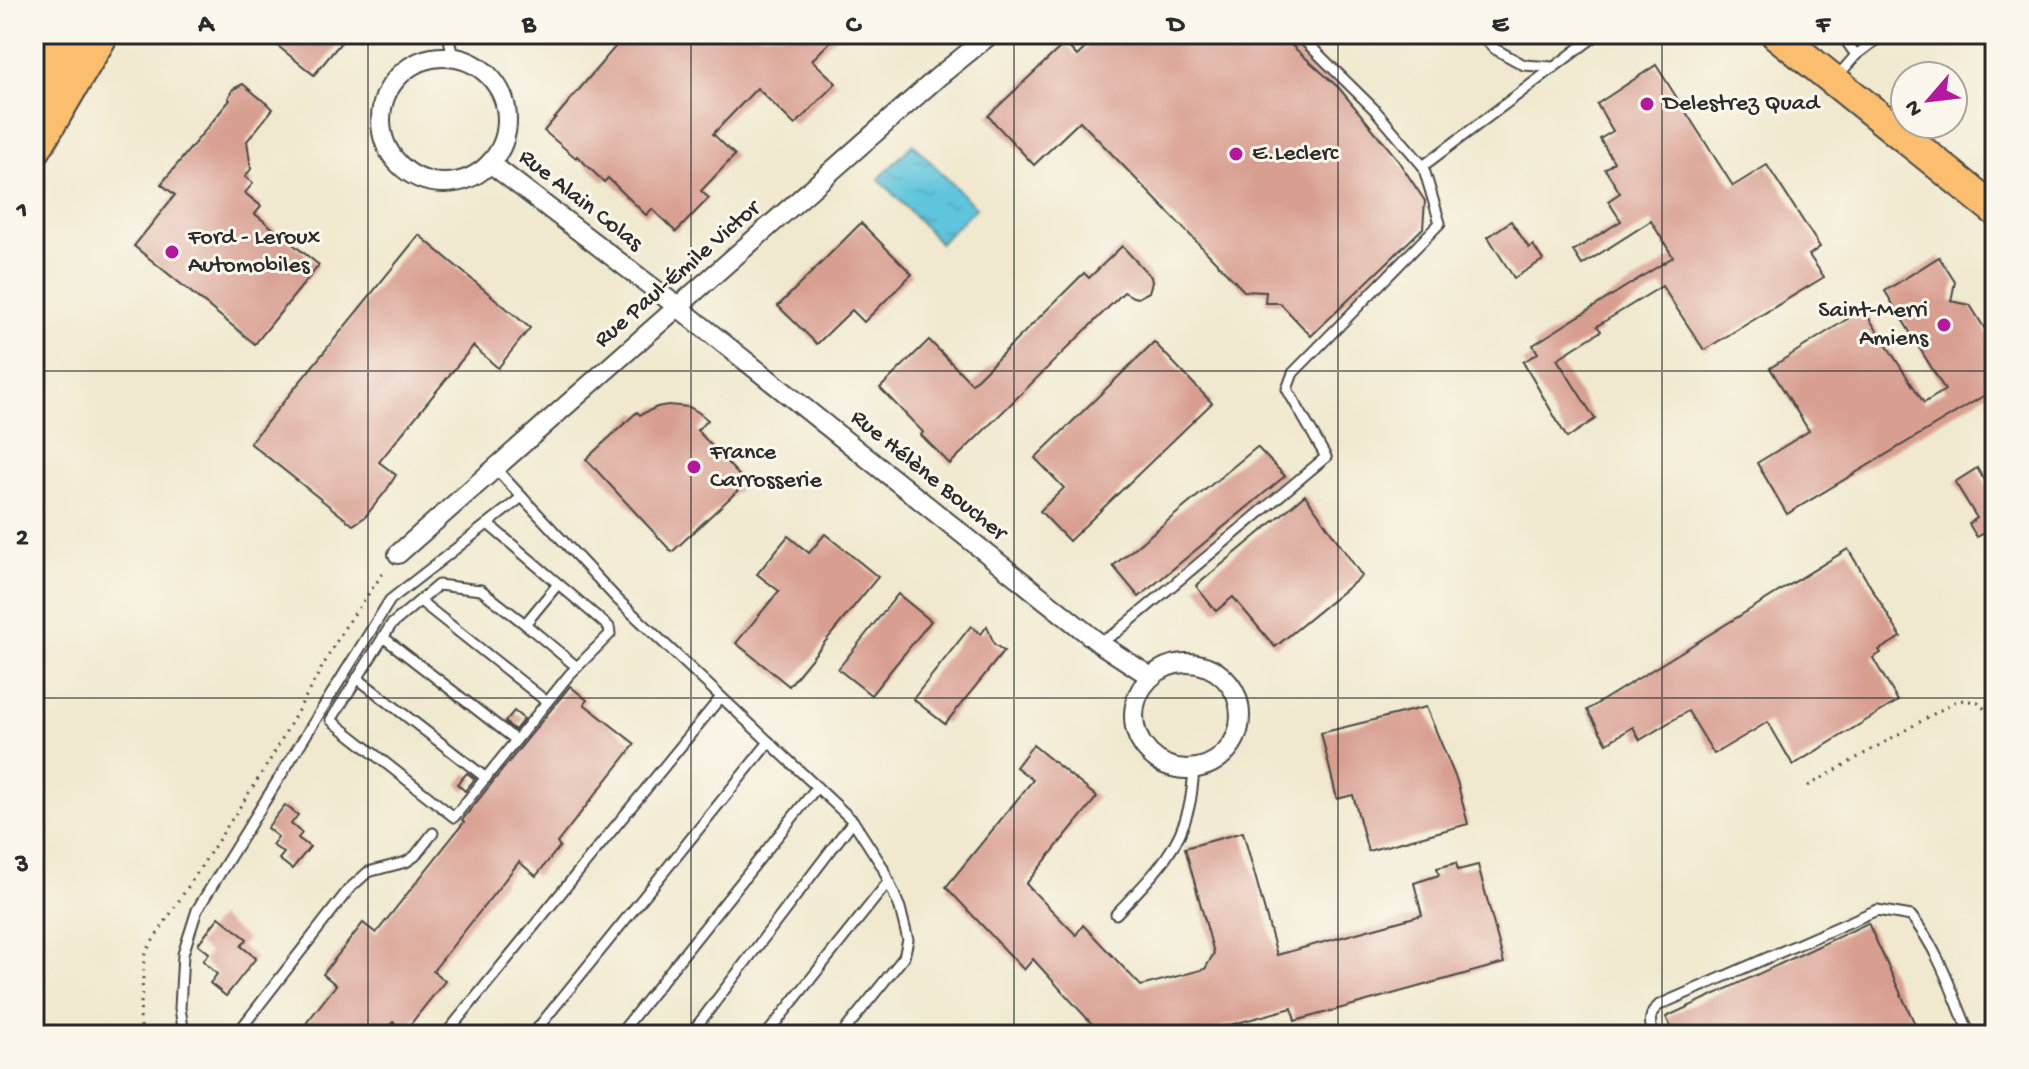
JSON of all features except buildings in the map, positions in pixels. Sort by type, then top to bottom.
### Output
[{"type":"highway","points":[[34,89],[67,34]]},
{"type":"highway","points":[[34,148],[101,34]]},
{"type":"main road","points":[[1776,34],[1995,210]]},
{"type":"street","name":"Rue Paul-Émile Victor","points":[[398,554],[938,77],[991,34]]},
{"type":"street","name":"Rue Alain Colas","points":[[433,58],[453,58],[472,63],[488,74],[506,108],[507,128],[501,147],[490,163],[475,175],[456,182],[436,183],[417,178],[401,166],[388,150],[381,132],[381,112],[387,93],[398,76],[414,64],[433,58]]},
{"type":"street","name":"Rue Alain Colas","points":[[490,163],[678,307]]},
{"type":"street","name":"Rue Hélène Boucher","points":[[678,307],[1099,643],[1151,677]]},
{"type":"street","points":[[1183,663],[1201,665],[1218,673],[1231,686],[1238,702],[1240,720],[1236,738],[1226,753],[1211,764],[1194,769],[1177,769],[1148,753],[1134,723],[1140,690],[1151,677],[1166,667],[1183,663]]},
{"type":"lane","points":[[448,34],[453,58]]},
{"type":"lane","points":[[1099,643],[1117,632],[1326,457],[1287,389],[1293,373],[1440,223],[1423,166],[1375,110],[1298,34]]},
{"type":"lane","points":[[1480,34],[1495,49],[1524,65],[1552,67]]},
{"type":"lane","points":[[1423,166],[1598,34]]},
{"type":"lane","points":[[1841,34],[1856,55]]},
{"type":"lane","points":[[1834,81],[1856,55],[1884,34]]},
{"type":"lane","points":[[1982,34],[1995,48]]},
{"type":"lane","points":[[495,468],[617,599],[853,821],[882,866],[900,908],[908,940],[904,957],[841,1035]]},
{"type":"lane","points":[[184,1035],[180,1008],[183,954],[197,910],[390,600],[522,497]]},
{"type":"lane","points":[[488,524],[609,627],[610,634],[547,702],[454,817],[331,720],[391,625],[438,585],[481,590],[577,667]]},
{"type":"lane","points":[[525,624],[558,584]]},
{"type":"lane","points":[[420,601],[547,702]]},
{"type":"lane","points":[[383,637],[516,740]]},
{"type":"lane","points":[[357,678],[486,778]]},
{"type":"lane","points":[[445,1035],[721,697]]},
{"type":"lane","points":[[532,1035],[769,742]]},
{"type":"lane","points":[[1116,914],[1162,866],[1183,827],[1190,804],[1194,769]]},
{"type":"lane","points":[[619,1035],[817,787]]},
{"type":"lane","points":[[690,1035],[853,821]]},
{"type":"lane","points":[[236,1035],[349,889],[368,872],[406,862],[415,856],[433,833]]},
{"type":"lane","points":[[766,1035],[889,881]]},
{"type":"lane","points":[[1653,1035],[1649,1024],[1652,1011],[1659,1005],[1877,910],[1911,916],[1923,931],[1970,1035]]},
{"type":"path","points":[[142,1035],[140,1016],[145,953],[269,762],[343,630],[398,554]]},
{"type":"path","points":[[1808,786],[1958,700],[1978,702],[1995,720]]},
{"type":"water","points":[[913,144],[976,208],[940,243],[879,179]]},
{"type":"place","name":"Delestrez Quad","points":[[1647,104]]},
{"type":"place","name":"E.Leclerc","points":[[1236,154]]},
{"type":"place","name":"Ford - Leroux Automobiles","points":[[172,252]]},
{"type":"place","name":"Saint-Merri Amiens","points":[[1944,325]]},
{"type":"place","name":"France Carrosserie","points":[[694,467]]}]
